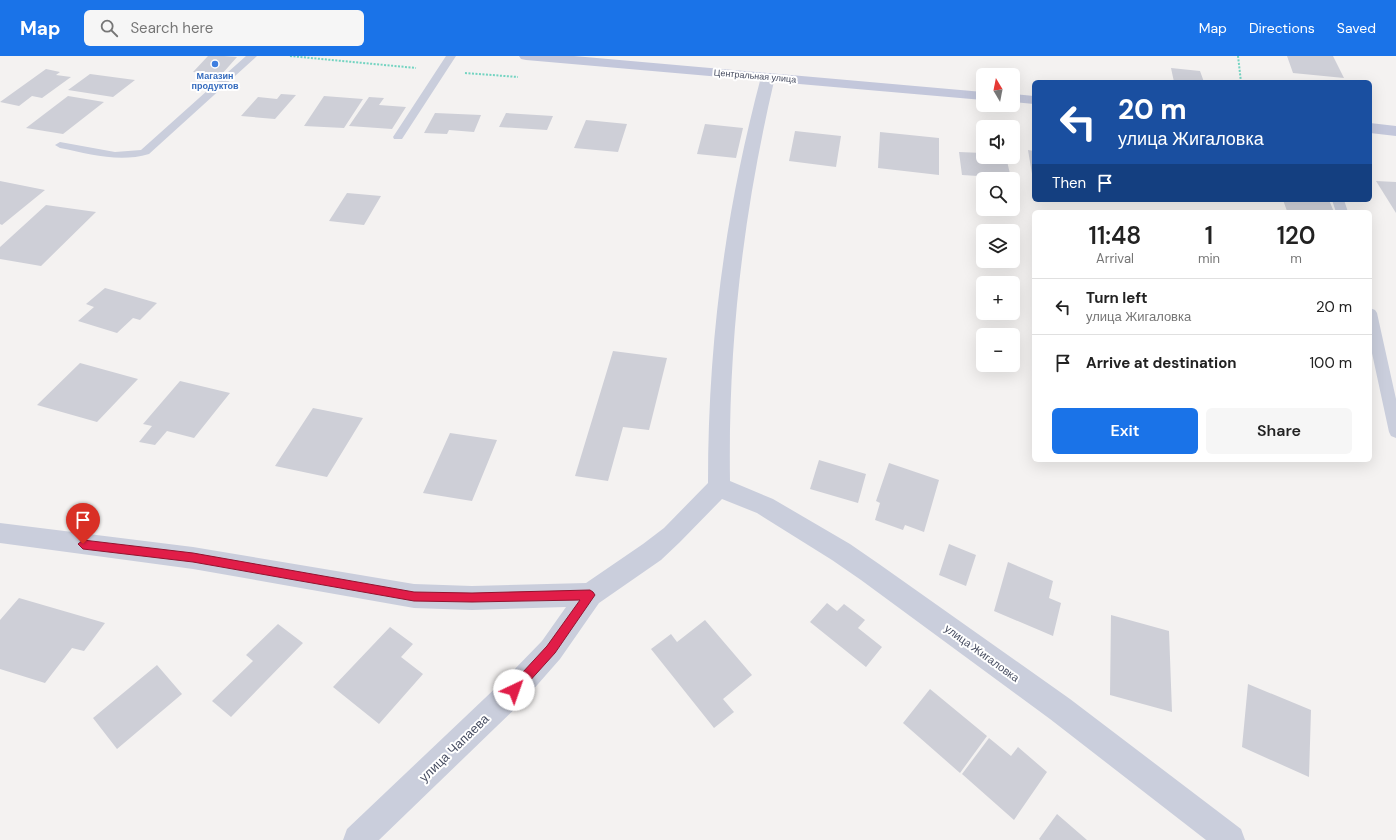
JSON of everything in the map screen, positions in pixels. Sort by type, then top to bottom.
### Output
[{"type":"main road","name":"Центральная улица","points":[[526,56],[976,95]]},
{"type":"main road","points":[[1020,99],[1032,100]]},
{"type":"main road","points":[[1372,128],[1396,131]]},
{"type":"street","points":[[719,487],[718,444],[730,261],[740,203],[768,77]]},
{"type":"street","name":"улица Чапаева","points":[[358,840],[514,690],[551,650],[590,595],[667,539],[719,487]]},
{"type":"street","name":"улица Жигаловка","points":[[719,487],[765,506],[847,556],[1060,709],[1230,840]]},
{"type":"street","points":[[0,533],[193,558],[414,596],[472,598],[590,595]]},
{"type":"lane","points":[[60,145],[120,154],[136,155],[145,152],[252,56]]},
{"type":"lane","points":[[398,137],[451,56]]},
{"type":"lane","points":[[1372,322],[1396,432]]},
{"type":"path","points":[[1238,56],[1241,80]]},
{"type":"building","name":"Магазин продуктов","points":[[208,56],[237,57],[222,74],[193,72]]},
{"type":"building","points":[[1287,56],[1333,56],[1344,78],[1293,73]]},
{"type":"building","points":[[1171,68],[1200,71],[1203,80],[1174,80]]},
{"type":"building","points":[[46,69],[60,72],[56,75],[71,77],[42,98],[32,96],[19,106],[0,102]]},
{"type":"building","points":[[90,74],[135,80],[113,97],[68,90]]},
{"type":"building","points":[[281,94],[296,95],[275,119],[241,116],[258,97],[277,99]]},
{"type":"building","points":[[68,96],[104,102],[63,134],[26,128]]},
{"type":"building","points":[[324,96],[363,99],[344,128],[304,126]]},
{"type":"building","points":[[369,97],[384,98],[379,105],[406,107],[392,129],[349,126]]},
{"type":"building","points":[[435,113],[481,115],[474,132],[449,130],[447,134],[424,133]]},
{"type":"building","points":[[506,113],[553,116],[547,130],[499,127]]},
{"type":"building","points":[[586,120],[627,124],[618,152],[574,148]]},
{"type":"building","points":[[705,124],[743,128],[736,158],[697,154]]},
{"type":"building","points":[[795,131],[841,136],[836,167],[789,161]]},
{"type":"building","points":[[880,132],[939,138],[939,175],[878,168]]},
{"type":"building","points":[[1028,150],[1032,151],[1032,174]]},
{"type":"building","points":[[959,152],[976,153],[976,164],[1008,164],[1010,172],[976,172],[976,176],[962,175]]},
{"type":"building","points":[[0,181],[45,190],[2,225],[0,224]]},
{"type":"building","points":[[1376,181],[1396,182],[1396,213]]},
{"type":"building","points":[[347,193],[381,196],[364,225],[329,221]]},
{"type":"building","points":[[1284,202],[1330,202],[1333,210],[1287,210]]},
{"type":"building","points":[[46,205],[96,212],[41,266],[0,259],[0,247]]},
{"type":"building","points":[[105,288],[157,303],[140,320],[133,318],[117,333],[78,321],[94,307],[86,304]]},
{"type":"building","points":[[613,351],[667,358],[649,430],[623,427],[608,481],[575,476]]},
{"type":"building","points":[[80,363],[138,379],[97,422],[37,405]]},
{"type":"building","points":[[180,381],[230,393],[194,438],[167,431],[155,445],[139,442],[152,426],[143,424]]},
{"type":"building","points":[[313,408],[363,418],[327,477],[275,466]]},
{"type":"building","points":[[450,433],[497,440],[472,501],[423,493]]},
{"type":"building","points":[[819,460],[866,474],[858,503],[810,489]]},
{"type":"building","points":[[889,463],[939,480],[924,532],[905,525],[903,530],[875,520],[880,503],[876,501]]},
{"type":"building","points":[[949,544],[976,555],[966,586],[939,575]]},
{"type":"building","points":[[1008,562],[1053,581],[1049,598],[1061,603],[1053,636],[994,611]]},
{"type":"building","points":[[19,598],[105,623],[84,651],[72,648],[45,683],[0,669],[0,620]]},
{"type":"building","points":[[827,603],[837,611],[844,604],[865,620],[858,628],[882,647],[866,667],[810,622]]},
{"type":"building","points":[[1111,615],[1169,631],[1172,712],[1110,695]]},
{"type":"building","points":[[705,620],[752,675],[723,699],[734,712],[714,728],[651,649],[671,634],[677,642]]},
{"type":"building","points":[[278,624],[303,643],[231,717],[212,701],[253,661],[246,655]]},
{"type":"building","points":[[390,627],[413,644],[401,657],[423,674],[379,724],[333,687]]},
{"type":"building","points":[[157,665],[182,694],[117,749],[93,718]]},
{"type":"building","points":[[1248,684],[1311,710],[1309,777],[1242,747]]},
{"type":"building","points":[[930,689],[987,736],[960,773],[903,723]]},
{"type":"building","points":[[989,738],[1011,756],[1018,747],[1047,772],[1014,820],[962,774]]},
{"type":"building","points":[[1057,814],[1087,840],[1040,840],[1039,839]]},
{"type":"place","name":"Магазин продуктов","points":[[215,64]]},
{"type":"route","points":[[83,544],[193,558],[360,588],[414,596],[472,598],[590,595],[551,650],[514,690]]}]
